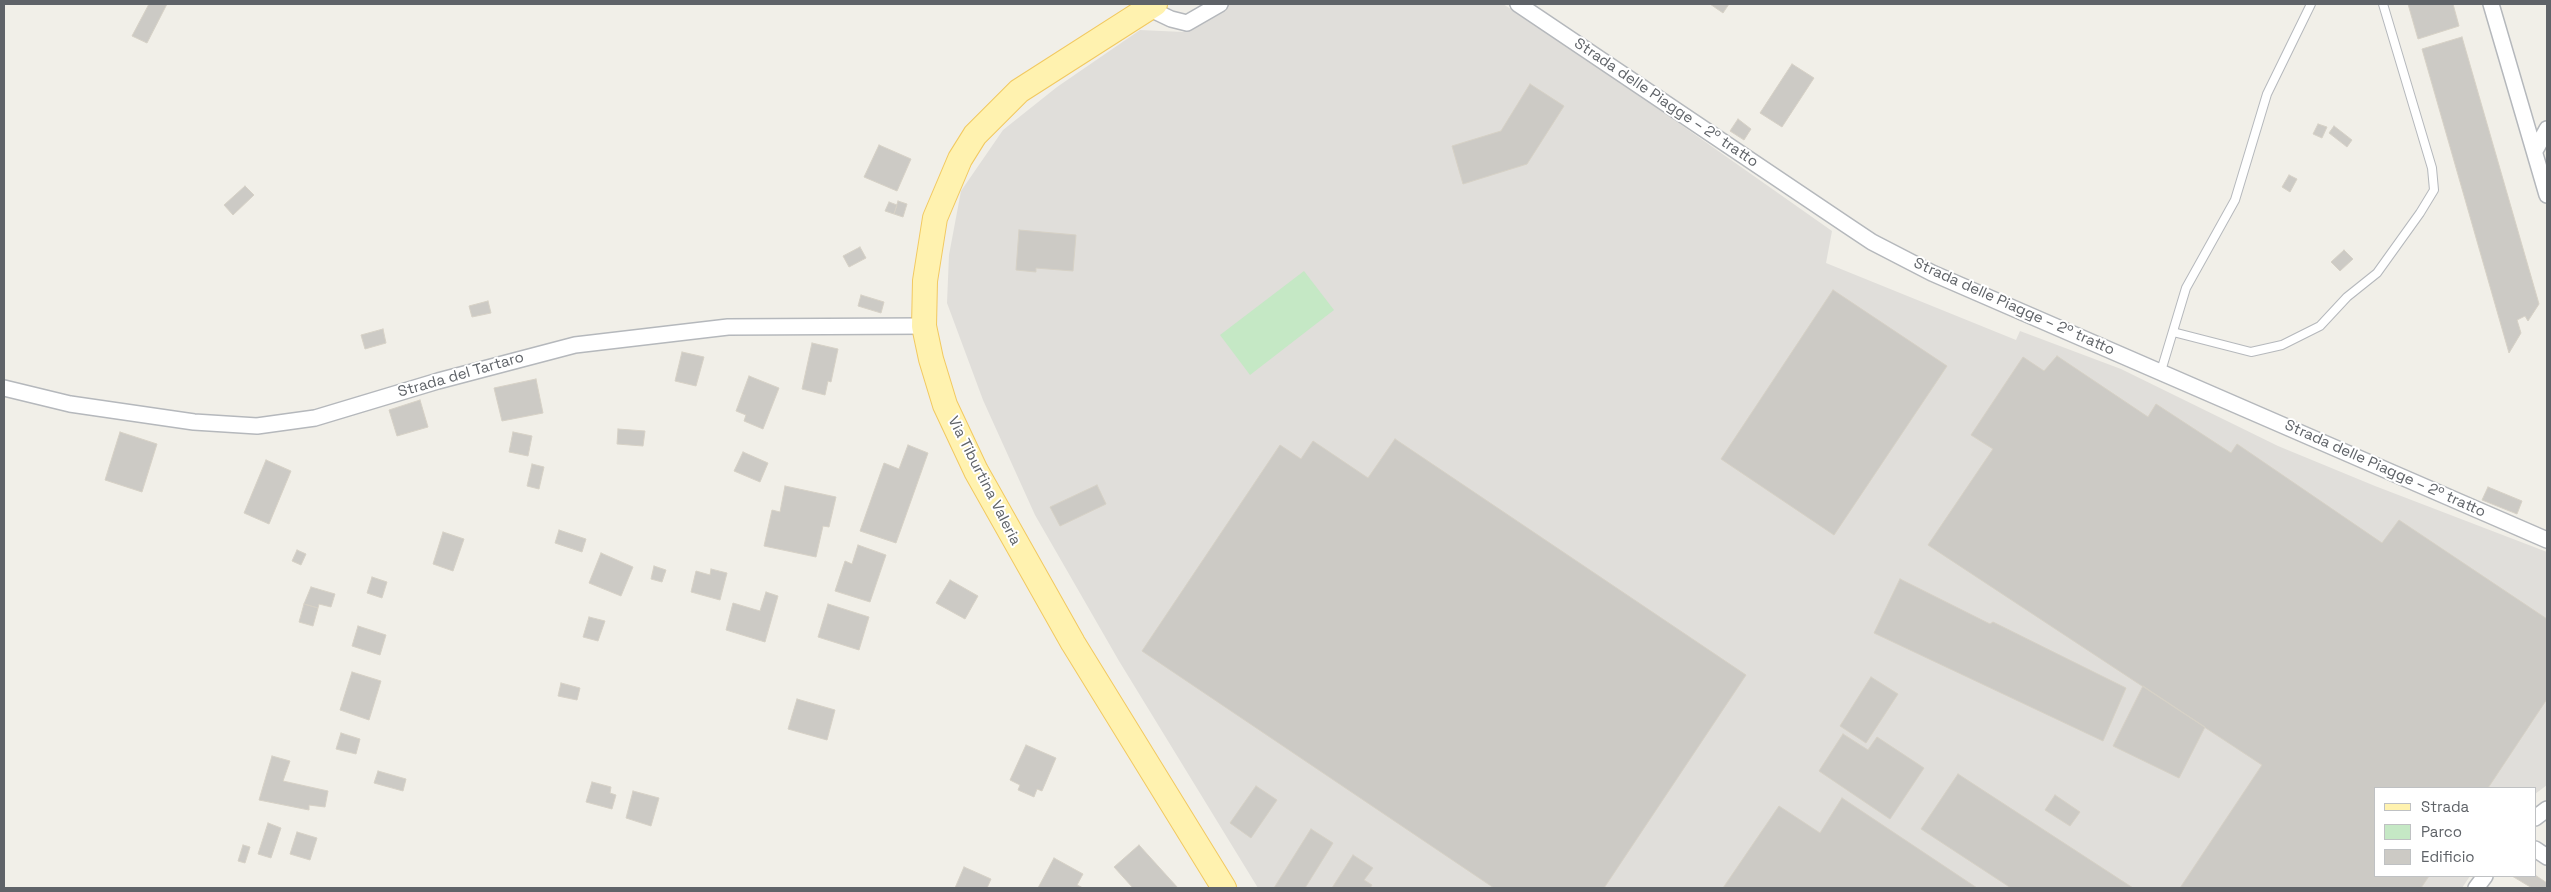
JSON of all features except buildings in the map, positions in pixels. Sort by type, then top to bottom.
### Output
[{"type":"main road","name":"Via Tiburtina Valeria","points":[[1152,6],[1018,91],[975,135],[960,160],[935,218],[925,281],[924,326],[931,359],[945,405],[980,478],[1078,651],[1224,888]]},
{"type":"street","points":[[1152,6],[1170,19],[1187,23],[1220,4]]},
{"type":"street","name":"Strada delle Piagge – 2º tratto","points":[[1518,4],[1872,242],[1932,273],[2547,540]]},
{"type":"street","points":[[2491,4],[2547,195]]},
{"type":"street","points":[[2535,151],[2547,129]]},
{"type":"street","name":"Strada del Tartaro","points":[[4,388],[54,400],[120,411],[208,424],[257,426],[315,418],[438,381],[575,345],[728,328],[924,326]]},
{"type":"street","points":[[2536,817],[2547,809]]},
{"type":"street","points":[[2536,850],[2547,857]]},
{"type":"street","points":[[2476,888],[2484,877]]},
{"type":"lane","points":[[2161,371],[2186,288],[2235,200],[2266,94],[2310,4]]},
{"type":"lane","points":[[2173,332],[2251,352],[2282,346],[2320,326],[2347,296],[2377,273],[2420,213],[2434,190],[2432,168],[2383,4]]},
{"type":"shaded area","points":[[1230,4],[1503,4],[1579,53],[1832,231],[1826,263],[2016,340],[2020,331],[2121,369],[2278,446],[2375,486],[2547,552],[2547,785],[2536,793],[2536,787],[2374,787],[2374,877],[2469,877],[2462,888],[1258,888],[1119,661],[1035,515],[983,400],[947,303],[949,255],[961,191],[1003,130],[1057,87],[1140,30],[1183,32]]},
{"type":"green space","points":[[1304,271],[1334,310],[1250,375],[1220,335]]}]
